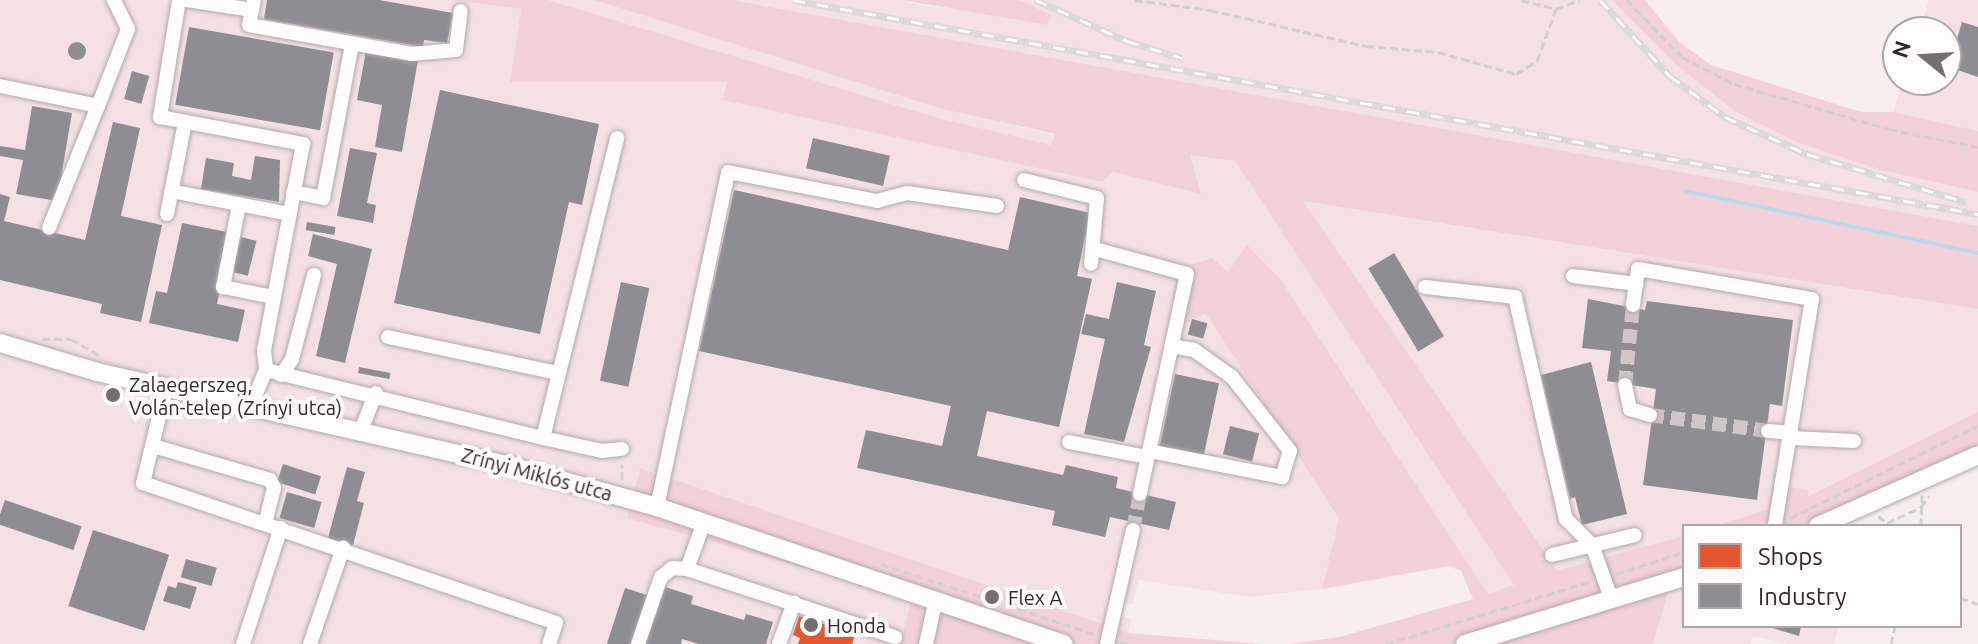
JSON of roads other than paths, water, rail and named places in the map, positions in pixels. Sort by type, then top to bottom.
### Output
[{"type":"main road","name":"Zrínyi Miklós utca","points":[[0,343],[166,388],[361,430],[657,507],[1064,644]]},
{"type":"main road","points":[[1823,524],[1978,455]]},
{"type":"main road","points":[[1465,644],[1682,578]]},
{"type":"lane","points":[[49,228],[128,29],[114,0]]},
{"type":"lane","points":[[179,0],[160,117],[303,144],[264,350],[266,370],[251,406]]},
{"type":"lane","points":[[187,0],[253,5],[249,25],[411,54],[456,50],[461,11]]},
{"type":"lane","points":[[293,192],[323,198],[352,44]]},
{"type":"lane","points":[[0,86],[98,106]]},
{"type":"lane","points":[[167,214],[185,122]]},
{"type":"lane","points":[[543,438],[617,138]]},
{"type":"lane","points":[[657,507],[728,172],[877,201],[907,193],[997,206]]},
{"type":"lane","points":[[1024,180],[1097,198],[1093,256],[1187,274],[1140,494]]},
{"type":"lane","points":[[171,191],[289,214]]},
{"type":"lane","points":[[239,205],[223,287],[274,297]]},
{"type":"lane","points":[[1633,305],[1638,269],[1812,299],[1775,524]]},
{"type":"lane","points":[[281,375],[292,359],[314,275]]},
{"type":"lane","points":[[1573,276],[1636,284]]},
{"type":"lane","points":[[1425,287],[1515,297],[1566,519],[1592,545],[1612,601]]},
{"type":"lane","points":[[388,337],[558,373]]},
{"type":"lane","points":[[1069,442],[1282,477],[1290,451],[1232,377],[1194,350],[1171,346]]},
{"type":"lane","points":[[266,370],[376,393],[543,438],[602,451],[622,449]]},
{"type":"lane","points":[[1625,385],[1630,409],[1650,415]]},
{"type":"lane","points":[[166,388],[143,483],[343,548],[556,623],[549,644]]},
{"type":"lane","points":[[361,430],[376,393]]},
{"type":"lane","points":[[1768,431],[1854,441]]},
{"type":"lane","points":[[153,446],[270,480],[274,488],[265,523]]},
{"type":"lane","points":[[687,569],[704,522]]},
{"type":"lane","points":[[243,644],[281,528]]},
{"type":"lane","points":[[1107,644],[1133,530]]},
{"type":"lane","points":[[1552,555],[1635,535]]},
{"type":"lane","points":[[310,644],[343,548]]},
{"type":"lane","points":[[638,644],[661,577],[672,568],[687,569],[895,637]]},
{"type":"lane","points":[[923,641],[936,599]]},
{"type":"lane","points":[[779,644],[794,603]]},
{"type":"waterway","points":[[1686,191],[1978,253]]},
{"type":"tunnel","points":[[1625,385],[1633,305]]},
{"type":"tunnel","points":[[1650,415],[1768,431]]},
{"type":"tunnel","points":[[1133,530],[1140,494]]},
{"type":"railway","points":[[793,0],[1978,214]]},
{"type":"railway","points":[[1036,0],[1127,41],[1182,58]]},
{"type":"railway","points":[[1600,0],[1670,76],[1725,117],[1807,154],[1966,202]]},
{"type":"place","name":"Zalaegerszeg, Volán-telep (Zrínyi utca)","points":[[113,395]]},
{"type":"place","name":"Flex A","points":[[992,597]]},
{"type":"place","name":"Honda","points":[[811,625]]}]
